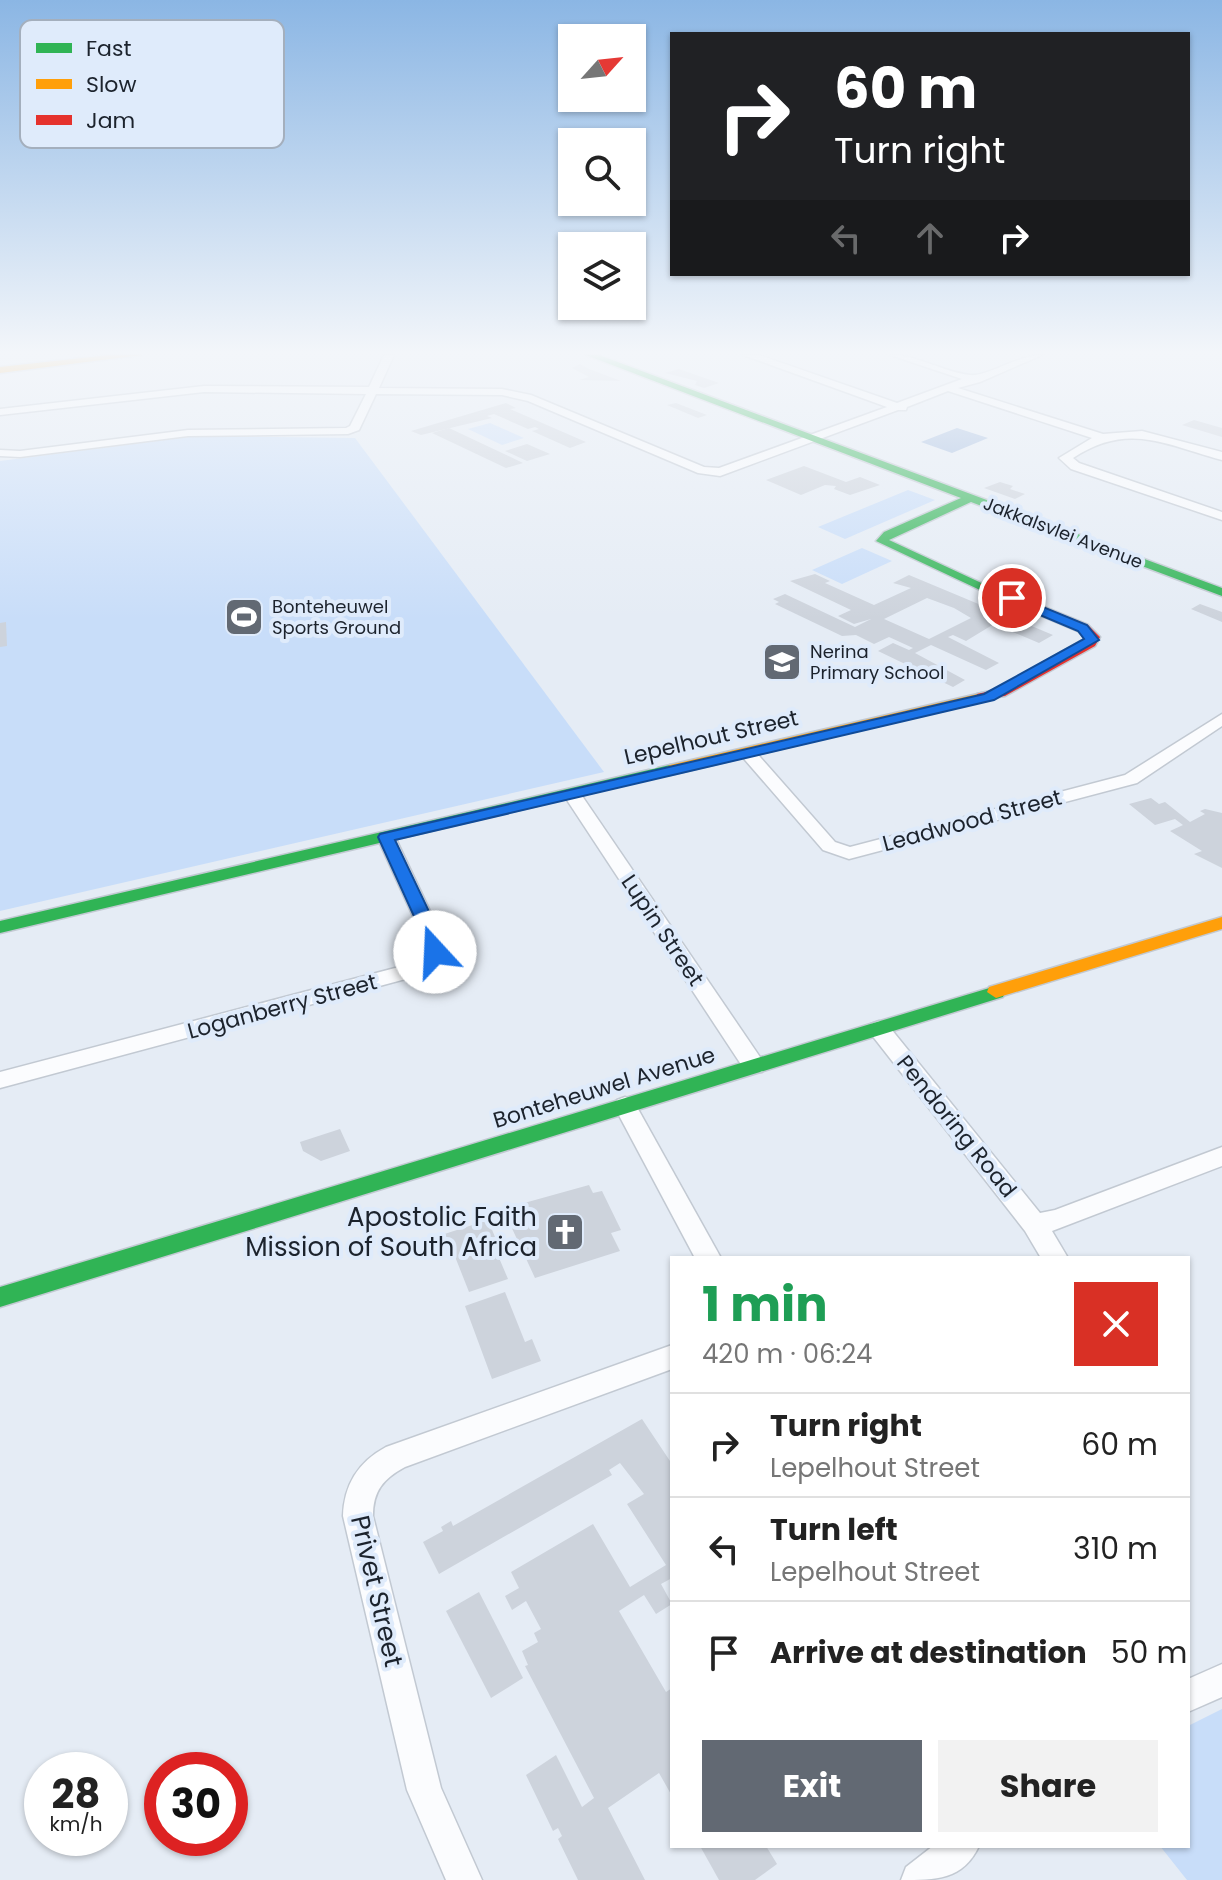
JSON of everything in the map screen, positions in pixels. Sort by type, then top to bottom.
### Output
[{"type":"street","points":[[0,453],[20,454],[110,443]]},
{"type":"street","points":[[640,443],[712,472],[728,471],[807,443]]},
{"type":"street","name":"Jakkalsvlei Avenue","points":[[822,443],[1222,592]]},
{"type":"street","points":[[1097,443],[1066,456],[1065,461],[1222,516]]},
{"type":"street","points":[[1177,443],[1222,456]]},
{"type":"street","name":"Lepelhout Street","points":[[0,927],[989,697],[1090,643],[1093,637],[1083,628],[891,548],[882,541],[888,534],[971,498]]},
{"type":"street","name":"Leadwood Street","points":[[747,753],[829,846],[849,853],[1131,779],[1222,719]]},
{"type":"street","name":"Lupin Street","points":[[572,794],[754,1066]]},
{"type":"street","name":"Loganberry Street","points":[[0,1080],[421,968],[432,958],[436,945],[386,837]]},
{"type":"street","name":"Bonteheuwel Avenue","points":[[0,1297],[1222,923]]},
{"type":"street","name":"Pendoring Road","points":[[879,1029],[1034,1224],[1054,1256]]},
{"type":"street","points":[[625,1106],[707,1256]]},
{"type":"street","points":[[1034,1224],[1057,1220],[1222,1156]]},
{"type":"street","name":"Privet Street","points":[[464,1880],[424,1790],[358,1516],[361,1488],[377,1467],[396,1457],[670,1358]]},
{"type":"street","points":[[1190,1695],[1222,1680]]},
{"type":"street","points":[[919,1880],[959,1848]]},
{"type":"shaded area","name":"Bonteheuwel Sports Ground","points":[[144,443],[359,443],[604,772],[0,911],[0,461]]},
{"type":"shaded area","points":[[923,443],[977,443],[952,453]]},
{"type":"shaded area","points":[[908,490],[935,500],[845,539],[818,527]]},
{"type":"shaded area","points":[[862,548],[892,561],[842,584],[812,570]]},
{"type":"shaded area","points":[[1222,1709],[1222,1880],[1187,1880],[1162,1848],[1190,1848],[1190,1725]]},
{"type":"building","points":[[453,443],[480,443],[523,463],[506,468]]},
{"type":"building","points":[[558,443],[584,443],[570,448]]},
{"type":"building","points":[[527,444],[550,454],[527,461],[505,451]]},
{"type":"building","points":[[804,466],[846,482],[860,477],[880,485],[850,495],[834,489],[836,486],[825,485],[801,495],[766,480]]},
{"type":"building","points":[[1000,482],[1025,494],[1015,499],[984,488]]},
{"type":"building","points":[[815,574],[830,581],[825,583],[874,605],[911,588],[893,583],[909,575],[1053,635],[1039,643],[994,624],[966,641],[953,635],[948,637],[999,663],[986,670],[931,645],[915,653],[965,680],[953,687],[878,651],[893,643],[909,650],[913,648],[889,637],[874,644],[856,635],[842,636],[775,604],[779,602],[773,599],[785,594],[855,627],[871,619],[854,624],[838,616],[851,610],[790,581]],"holes":[[[927,598],[971,618],[929,639],[884,619]]]},
{"type":"building","points":[[1200,604],[1222,612],[1222,622],[1191,609]]},
{"type":"building","points":[[6,622],[7,646],[0,647],[0,623]]},
{"type":"building","points":[[1151,798],[1159,804],[1165,802],[1190,822],[1205,814],[1200,811],[1205,809],[1222,813],[1222,868],[1194,854],[1202,851],[1170,831],[1183,825],[1175,819],[1155,825],[1129,804]]},
{"type":"building","points":[[340,1129],[350,1151],[321,1161],[303,1151],[300,1142]]},
{"type":"building","name":"Apostolic Faith Mission of South Africa","points":[[589,1185],[593,1193],[602,1191],[621,1230],[611,1233],[620,1251],[535,1278],[503,1209]]},
{"type":"building","points":[[488,1220],[495,1237],[491,1239],[508,1279],[469,1292],[454,1254],[440,1258],[432,1238]]},
{"type":"building","points":[[505,1292],[525,1342],[532,1339],[541,1361],[492,1379],[465,1306]]},
{"type":"building","points":[[642,1419],[670,1461],[670,1579],[661,1584],[670,1605],[656,1614],[644,1595],[619,1611],[666,1692],[670,1689],[670,1792],[659,1773],[608,1808],[645,1880],[578,1880],[558,1839],[562,1836],[558,1828],[553,1831],[526,1775],[556,1755],[582,1807],[594,1798],[525,1666],[528,1665],[522,1651],[538,1642],[534,1633],[541,1629],[526,1601],[512,1610],[505,1596],[519,1588],[511,1572],[593,1524],[630,1587],[666,1565],[627,1504],[644,1494],[620,1463],[609,1470],[612,1475],[439,1574],[423,1542],[443,1531],[441,1527],[451,1521],[453,1526]]},
{"type":"building","points":[[479,1592],[523,1678],[491,1698],[446,1611]]},
{"type":"building","points":[[701,1848],[767,1848],[777,1864],[755,1880],[719,1880]]},
{"type":"traffic: fast","points":[[824,443],[1222,592]]},
{"type":"traffic: fast","points":[[971,498],[888,534],[882,541],[984,587]]},
{"type":"traffic: fast","points":[[0,927],[670,770]]},
{"type":"traffic: fast","points":[[0,1297],[996,992]]},
{"type":"traffic: slow","points":[[670,770],[982,697]]},
{"type":"traffic: slow","points":[[996,992],[1222,923]]},
{"type":"traffic: jam","points":[[982,697],[1000,693],[1090,643],[1093,637],[1083,628],[984,587]]},
{"type":"place","name":"Bonteheuwel Sports Ground","points":[[244,617]]},
{"type":"place","name":"Nerina Primary School","points":[[782,662]]},
{"type":"place","name":"Apostolic Faith Mission of South Africa","points":[[565,1232]]},
{"type":"route","points":[[435,952],[436,945],[386,837],[989,697],[1005,691],[1092,640],[1091,634],[1083,628],[1012,598]]}]
